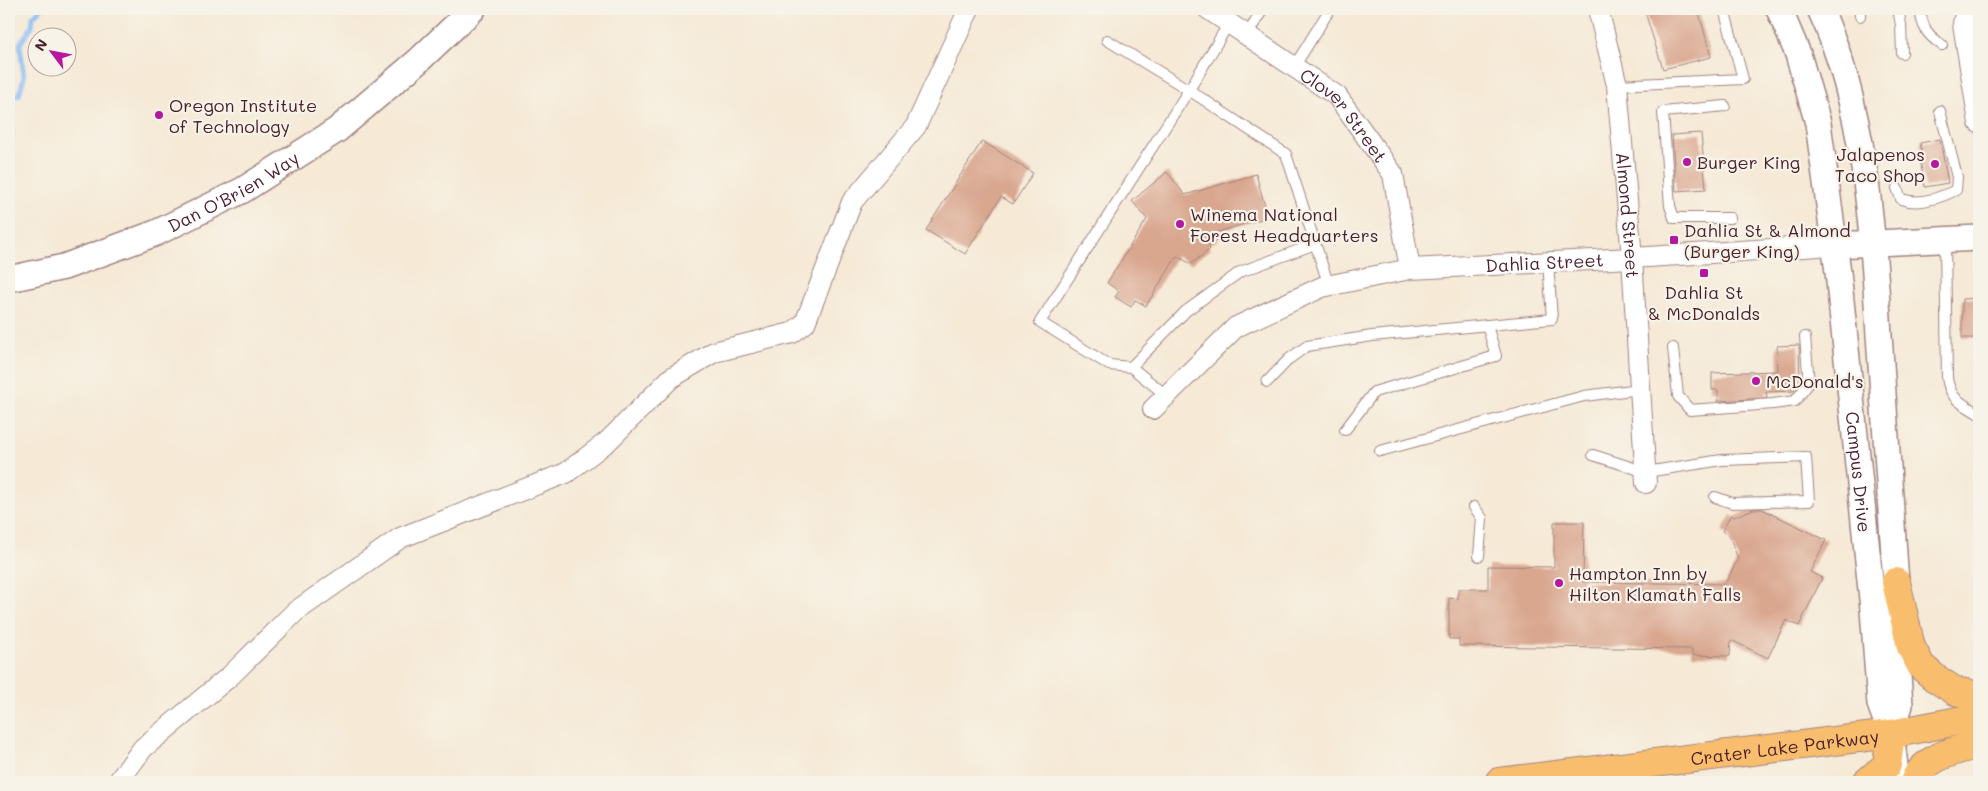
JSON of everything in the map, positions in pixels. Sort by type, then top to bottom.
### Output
[{"type":"main road","points":[[1896,582],[1910,647],[1921,666],[1955,691],[1979,696]]},
{"type":"main road","name":"Crater Lake Parkway","points":[[1499,782],[1890,734],[1979,717]]},
{"type":"main road","points":[[1867,782],[1887,765],[1890,734]]},
{"type":"main road","points":[[1914,782],[1916,775],[1937,756],[1979,744]]},
{"type":"street","name":"Dan O'Brien Way","points":[[9,279],[64,267],[156,233],[243,190],[336,130],[418,62],[473,9]]},
{"type":"street","points":[[118,782],[143,748],[230,676],[295,612],[400,538],[566,473],[608,441],[670,378],[714,352],[792,333],[804,323],[852,202],[916,126],[969,9]]},
{"type":"street","name":"Clover Street","points":[[1208,9],[1337,96],[1393,174],[1410,269]]},
{"type":"street","name":"Almond Street","points":[[1598,9],[1618,85],[1632,258],[1646,478]]},
{"type":"street","name":"Campus Drive","points":[[1779,9],[1798,54],[1818,123],[1834,244],[1873,609],[1880,704],[1890,734],[1897,782]]},
{"type":"street","name":"Campus Drive","points":[[1820,9],[1834,39],[1854,117],[1872,222],[1896,582],[1894,616],[1900,704],[1890,734]]},
{"type":"street","points":[[1966,9],[1963,24],[1978,102],[1979,123]]},
{"type":"street","name":"Dahlia Street","points":[[1160,402],[1236,327],[1322,287],[1410,269],[1632,258],[1834,244],[1979,238]]},
{"type":"lane","points":[[1247,35],[1263,9]]},
{"type":"lane","points":[[1294,67],[1330,9]]},
{"type":"lane","points":[[1618,85],[1743,80],[1724,9]]},
{"type":"lane","points":[[1898,9],[1901,25],[1902,53]]},
{"type":"lane","points":[[1920,9],[1921,20],[1929,36],[1942,45]]},
{"type":"lane","points":[[1160,402],[1131,367],[1109,365],[1040,322],[1189,90],[1229,23]]},
{"type":"lane","points":[[1107,40],[1189,90],[1286,154],[1329,286]]},
{"type":"lane","points":[[1724,106],[1663,112],[1670,206],[1674,218],[1730,218]]},
{"type":"lane","points":[[1897,188],[1901,199],[1910,202],[1943,197],[1956,190],[1957,177],[1940,111]]},
{"type":"lane","points":[[1946,240],[1947,378],[1949,389],[1952,396],[1979,414]]},
{"type":"lane","points":[[1131,367],[1186,311],[1240,272],[1316,244]]},
{"type":"lane","points":[[1267,382],[1289,359],[1307,346],[1372,336],[1552,319],[1548,262]]},
{"type":"lane","points":[[1345,430],[1374,392],[1496,356],[1487,325]]},
{"type":"lane","points":[[1673,348],[1678,396],[1690,410],[1773,404],[1795,401],[1809,383],[1805,337]]},
{"type":"lane","points":[[1380,451],[1584,396],[1640,389]]},
{"type":"lane","points":[[1593,455],[1646,478],[1722,460],[1806,457],[1808,501],[1732,503],[1715,496]]},
{"type":"lane","points":[[1474,508],[1482,518],[1479,556]]},
{"type":"building","points":[[1644,9],[1698,9],[1711,57],[1663,69]]},
{"type":"building","name":"Burger King","points":[[1701,133],[1706,189],[1676,191],[1672,135]]},
{"type":"building","name":"Jalapenos Taco Shop","points":[[1940,139],[1948,183],[1925,187],[1920,160],[1923,159],[1920,143]]},
{"type":"building","points":[[982,141],[1033,173],[1013,204],[1001,197],[965,254],[926,230]]},
{"type":"building","points":[[1167,172],[1185,195],[1256,174],[1268,217],[1214,233],[1217,241],[1208,244],[1210,249],[1191,264],[1177,256],[1146,306],[1135,300],[1131,307],[1115,297],[1119,291],[1107,283],[1147,219],[1132,201]]},
{"type":"building","points":[[1979,298],[1979,338],[1962,338],[1962,299]]},
{"type":"building","name":"McDonald's","points":[[1799,345],[1800,384],[1794,391],[1766,392],[1767,398],[1718,401],[1718,390],[1712,390],[1712,373],[1778,371],[1777,346]]},
{"type":"building","name":"Hampton Inn by Hilton Klamath Falls","points":[[1753,509],[1762,509],[1826,540],[1810,572],[1822,578],[1799,626],[1786,620],[1768,658],[1731,640],[1730,656],[1692,655],[1692,649],[1459,646],[1459,639],[1449,639],[1449,598],[1458,599],[1458,589],[1488,589],[1488,566],[1554,567],[1554,522],[1584,522],[1583,582],[1725,584],[1738,559],[1729,535],[1722,531],[1731,515],[1734,517]]},
{"type":"waterway","points":[[9,100],[11,96],[19,95],[24,77],[20,44],[32,26],[33,17],[41,9]]},
{"type":"waterway","points":[[9,120],[12,127],[9,149]]},
{"type":"place","name":"Oregon Institute of Technology","points":[[159,115]]},
{"type":"place","name":"Burger King","points":[[1687,162]]},
{"type":"place","name":"Jalapenos Taco Shop","points":[[1935,164]]},
{"type":"place","name":"Winema National Forest Headquarters","points":[[1180,224]]},
{"type":"place","name":"Dahlia St & Almond (Burger King)","points":[[1674,240]]},
{"type":"place","name":"Dahlia St & McDonalds","points":[[1704,273]]},
{"type":"place","name":"McDonald's","points":[[1756,381]]},
{"type":"place","name":"Hampton Inn by Hilton Klamath Falls","points":[[1559,583]]}]
